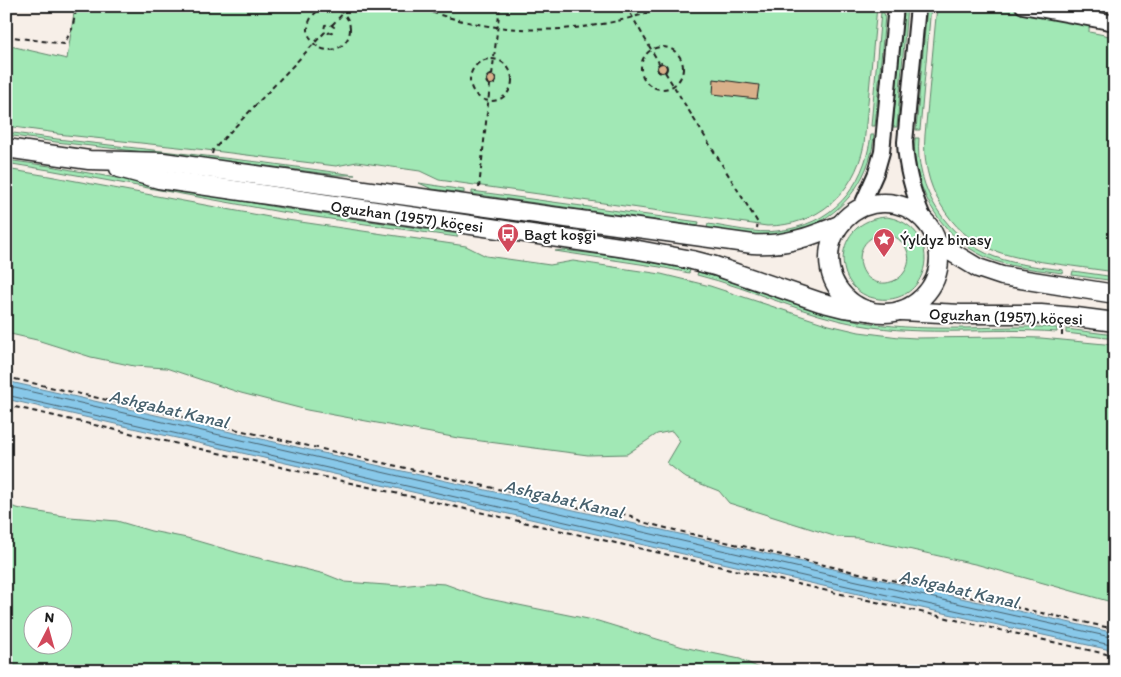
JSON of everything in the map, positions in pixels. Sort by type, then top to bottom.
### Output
[{"type":"main road","name":"Oguzhan (1957) köçesi","points":[[6,148],[89,160],[163,162],[753,244],[791,242],[839,225]]},
{"type":"main road","name":"Oguzhan (1957) köçesi","points":[[89,160],[159,179],[672,256],[715,266],[820,302],[844,308],[878,313],[898,311],[961,314],[1041,314],[1115,322]]},
{"type":"main road","name":"Oguzhan (1957) köçesi","points":[[869,311],[852,302],[838,289],[830,271],[829,252],[834,233],[839,225],[861,207],[880,202],[890,202],[908,208],[924,219],[938,244],[939,263],[934,282],[915,304],[898,311]]},
{"type":"main road","name":"Oguzhan (1957) köçesi","points":[[938,244],[978,268],[1002,276],[1115,294]]},
{"type":"street","points":[[861,207],[876,173],[882,152],[896,6]]},
{"type":"street","points":[[918,6],[905,142],[908,177],[924,219]]},
{"type":"street","points":[[1023,6],[1115,23]]},
{"type":"path","points":[[6,36],[64,44],[72,30],[77,6]]},
{"type":"path","points":[[332,25],[350,6]]},
{"type":"path","points":[[414,6],[458,21],[497,28],[535,30],[573,28],[608,23],[632,18],[667,6]]},
{"type":"path","points":[[490,85],[493,85],[496,81],[492,75],[500,6]]},
{"type":"path","points":[[626,6],[659,63],[658,70],[662,73],[665,72]]},
{"type":"path","points":[[328,7],[344,13],[348,18],[351,28],[345,44],[330,50],[324,50],[314,44],[310,40],[307,29],[313,14],[318,10],[328,7]]},
{"type":"path","points":[[212,154],[213,150],[325,32],[325,25],[332,25]]},
{"type":"path","points":[[325,32],[328,34],[332,32],[334,27],[332,25]]},
{"type":"path","points":[[662,46],[668,47],[681,57],[684,68],[683,74],[673,87],[656,89],[643,78],[640,68],[641,62],[651,49],[662,46]]},
{"type":"path","points":[[485,59],[494,59],[506,64],[510,69],[513,80],[510,90],[503,98],[498,101],[489,101],[481,99],[473,91],[470,75],[480,62],[485,59]]},
{"type":"path","points":[[659,63],[666,65],[665,72],[673,87],[758,223],[757,228]]},
{"type":"path","points":[[479,188],[489,101],[490,85],[486,82],[486,79],[489,75],[492,75]]},
{"type":"path","points":[[6,377],[594,511],[606,510],[631,516],[642,522],[850,571],[1115,629]]},
{"type":"path","points":[[6,404],[1115,656]]},
{"type":"green space","points":[[75,6],[877,6],[864,145],[852,178],[831,204],[817,213],[785,225],[767,226],[439,180],[420,171],[357,162],[336,166],[57,134],[6,126],[6,45],[67,59]]},
{"type":"green space","points":[[904,6],[907,6],[897,127],[893,127]]},
{"type":"green space","points":[[927,6],[931,6],[920,130],[916,130]]},
{"type":"green space","points":[[937,6],[1090,6],[1089,32],[1115,37],[1115,272],[1033,260],[1002,253],[975,241],[962,232],[951,220],[936,197],[926,162],[925,135]]},
{"type":"green space","points":[[881,12],[885,16],[875,126],[871,126]]},
{"type":"green space","points":[[6,132],[355,175],[337,175],[56,142],[6,135]]},
{"type":"green space","points":[[871,135],[874,135],[872,152],[863,176],[855,190],[845,202],[821,221],[807,228],[776,235],[750,234],[707,228],[708,224],[769,232],[797,227],[814,221],[842,201],[853,187],[861,172]]},
{"type":"green space","points":[[915,138],[919,138],[919,157],[928,193],[949,225],[963,238],[978,249],[1003,260],[1063,270],[1063,273],[1020,267],[995,261],[977,253],[961,242],[935,213],[925,195],[918,177],[915,158]]},
{"type":"green space","points":[[6,160],[50,166],[281,208],[458,234],[457,237],[281,212],[6,163]]},
{"type":"green space","points":[[6,169],[280,219],[466,246],[486,256],[550,265],[573,261],[661,274],[710,286],[829,325],[859,332],[916,338],[1041,338],[1115,345],[1115,603],[979,565],[859,538],[837,537],[729,503],[719,491],[686,478],[667,463],[680,441],[672,431],[657,434],[627,454],[588,455],[458,438],[307,410],[241,393],[166,368],[134,366],[91,357],[37,340],[6,333]]},
{"type":"green space","points":[[206,177],[461,211],[461,215]]},
{"type":"green space","points":[[419,183],[464,190],[464,193],[432,189]]},
{"type":"green space","points":[[472,191],[699,222],[698,226],[472,194]]},
{"type":"green space","points":[[887,217],[905,224],[918,235],[924,249],[925,264],[920,278],[911,290],[897,298],[879,299],[863,294],[851,284],[845,271],[843,256],[847,242],[855,230],[869,221]],"holes":[[[886,234],[893,236],[906,249],[908,255],[907,268],[898,279],[886,283],[875,282],[867,277],[862,269],[861,251],[866,242],[874,237]]]},
{"type":"green space","points":[[563,250],[642,260],[690,270],[689,273],[555,251]]},
{"type":"green space","points":[[1073,271],[1115,277],[1115,281],[1072,275]]},
{"type":"green space","points":[[698,272],[838,317],[882,325],[927,328],[1041,327],[1057,328],[1057,332],[1008,330],[933,331],[884,329],[860,325],[819,315],[697,275]]},
{"type":"green space","points":[[1066,329],[1115,335],[1115,339],[1066,333]]},
{"type":"green space","points":[[6,505],[70,517],[117,521],[325,574],[345,582],[400,586],[429,583],[445,584],[484,598],[598,621],[683,647],[740,659],[766,671],[6,671]]},
{"type":"water","points":[[6,381],[1115,633],[1115,651],[6,399]]},
{"type":"building","points":[[662,63],[667,68],[662,73],[657,68]]},
{"type":"building","points":[[491,75],[496,80],[491,85],[486,80]]},
{"type":"building","points":[[714,79],[759,85],[757,99],[713,94]]},
{"type":"place","name":"Bagt koşgi","points":[[508,253]]},
{"type":"place","name":"Ýyldyz binasy","points":[[884,258]]},
{"type":"water label","name":"Ashgabat Kanal","points":[[169,409]]},
{"type":"water label","name":"Ashgabat Kanal","points":[[564,499]]},
{"type":"water label","name":"Ashgabat Kanal","points":[[959,589]]}]
